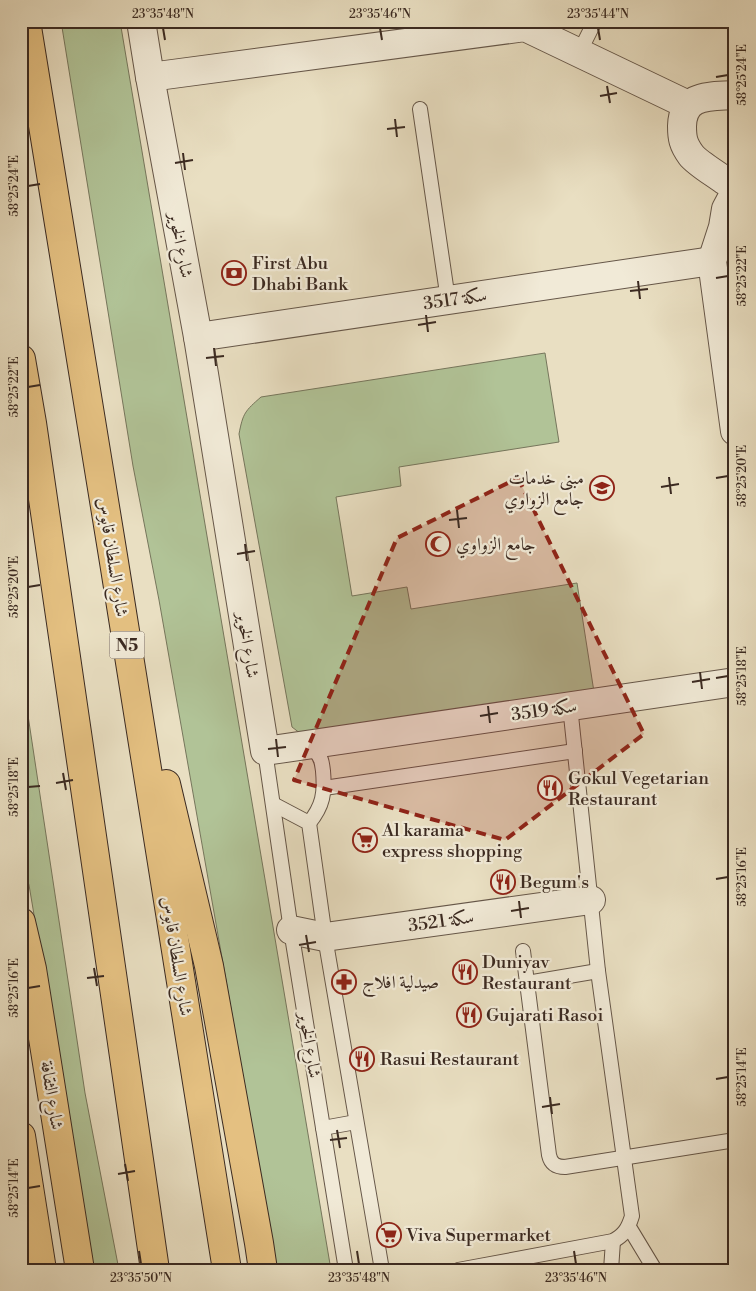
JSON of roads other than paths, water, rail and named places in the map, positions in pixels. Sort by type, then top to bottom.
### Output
[{"type":"main road","name":"شارع السلطان قابوس","points":[[26,21],[227,1270]]},
{"type":"main road","points":[[21,359],[27,414],[155,1270]]},
{"type":"main road","points":[[114,562],[209,966],[263,1270]]},
{"type":"main road","name":"شارع الثقافة","points":[[21,922],[32,969],[80,1270]]},
{"type":"main road","points":[[21,988],[74,1232]]},
{"type":"main road","name":"شارع الثقافة","points":[[21,1136],[26,1194],[42,1270]]},
{"type":"street","name":"شارع الخوير","points":[[141,21],[198,337],[265,751]]},
{"type":"street","points":[[150,77],[411,32],[525,27],[688,105]]},
{"type":"street","points":[[735,95],[704,97],[688,105],[683,118],[682,140],[692,156],[731,188],[712,261],[735,431]]},
{"type":"street","name":"سكة 3517","points":[[198,337],[712,261]]},
{"type":"street","name":"سكة 3519","points":[[265,751],[735,682]]},
{"type":"street","name":"سكة 3521","points":[[291,930],[325,937],[591,900]]},
{"type":"lane","points":[[579,53],[595,21]]},
{"type":"lane","points":[[420,109],[448,300]]},
{"type":"lane","points":[[458,1270],[613,1241],[622,1236],[629,1227],[632,1216],[598,971],[570,706]]},
{"type":"lane","points":[[306,745],[316,751],[322,760],[324,796],[318,812],[309,823],[325,937],[382,1270]]},
{"type":"lane","name":"شارع الخوير","points":[[265,751],[291,930],[346,1270]]},
{"type":"lane","points":[[324,788],[575,751]]},
{"type":"lane","points":[[273,804],[309,823]]},
{"type":"lane","points":[[523,951],[551,1160],[554,1165],[560,1167],[735,1140]]},
{"type":"lane","points":[[527,983],[598,971]]},
{"type":"lane","points":[[323,1128],[356,1122]]},
{"type":"lane","points":[[629,1227],[655,1270]]},
{"type":"lane","points":[[611,1270],[613,1241]]},
{"type":"place","name":"First Abu Dhabi Bank","points":[[234,273]]},
{"type":"place","name":"مبنى خدمات جامع الزواوي","points":[[602,488]]},
{"type":"place","name":"جامع الزواوي","points":[[438,544]]},
{"type":"place","name":"Gokul Vegetarian Restaurant","points":[[550,788]]},
{"type":"place","name":"Al karama express shopping","points":[[365,840]]},
{"type":"place","name":"Begum's","points":[[503,882]]},
{"type":"place","name":"Duniyav Restaurant","points":[[465,972]]},
{"type":"place","name":"صيدلية افلاج","points":[[344,982]]},
{"type":"place","name":"Gujarati Rasoi","points":[[469,1015]]},
{"type":"place","name":"Rasui Restaurant","points":[[362,1059]]},
{"type":"place","name":"Viva Supermarket","points":[[389,1235]]}]
